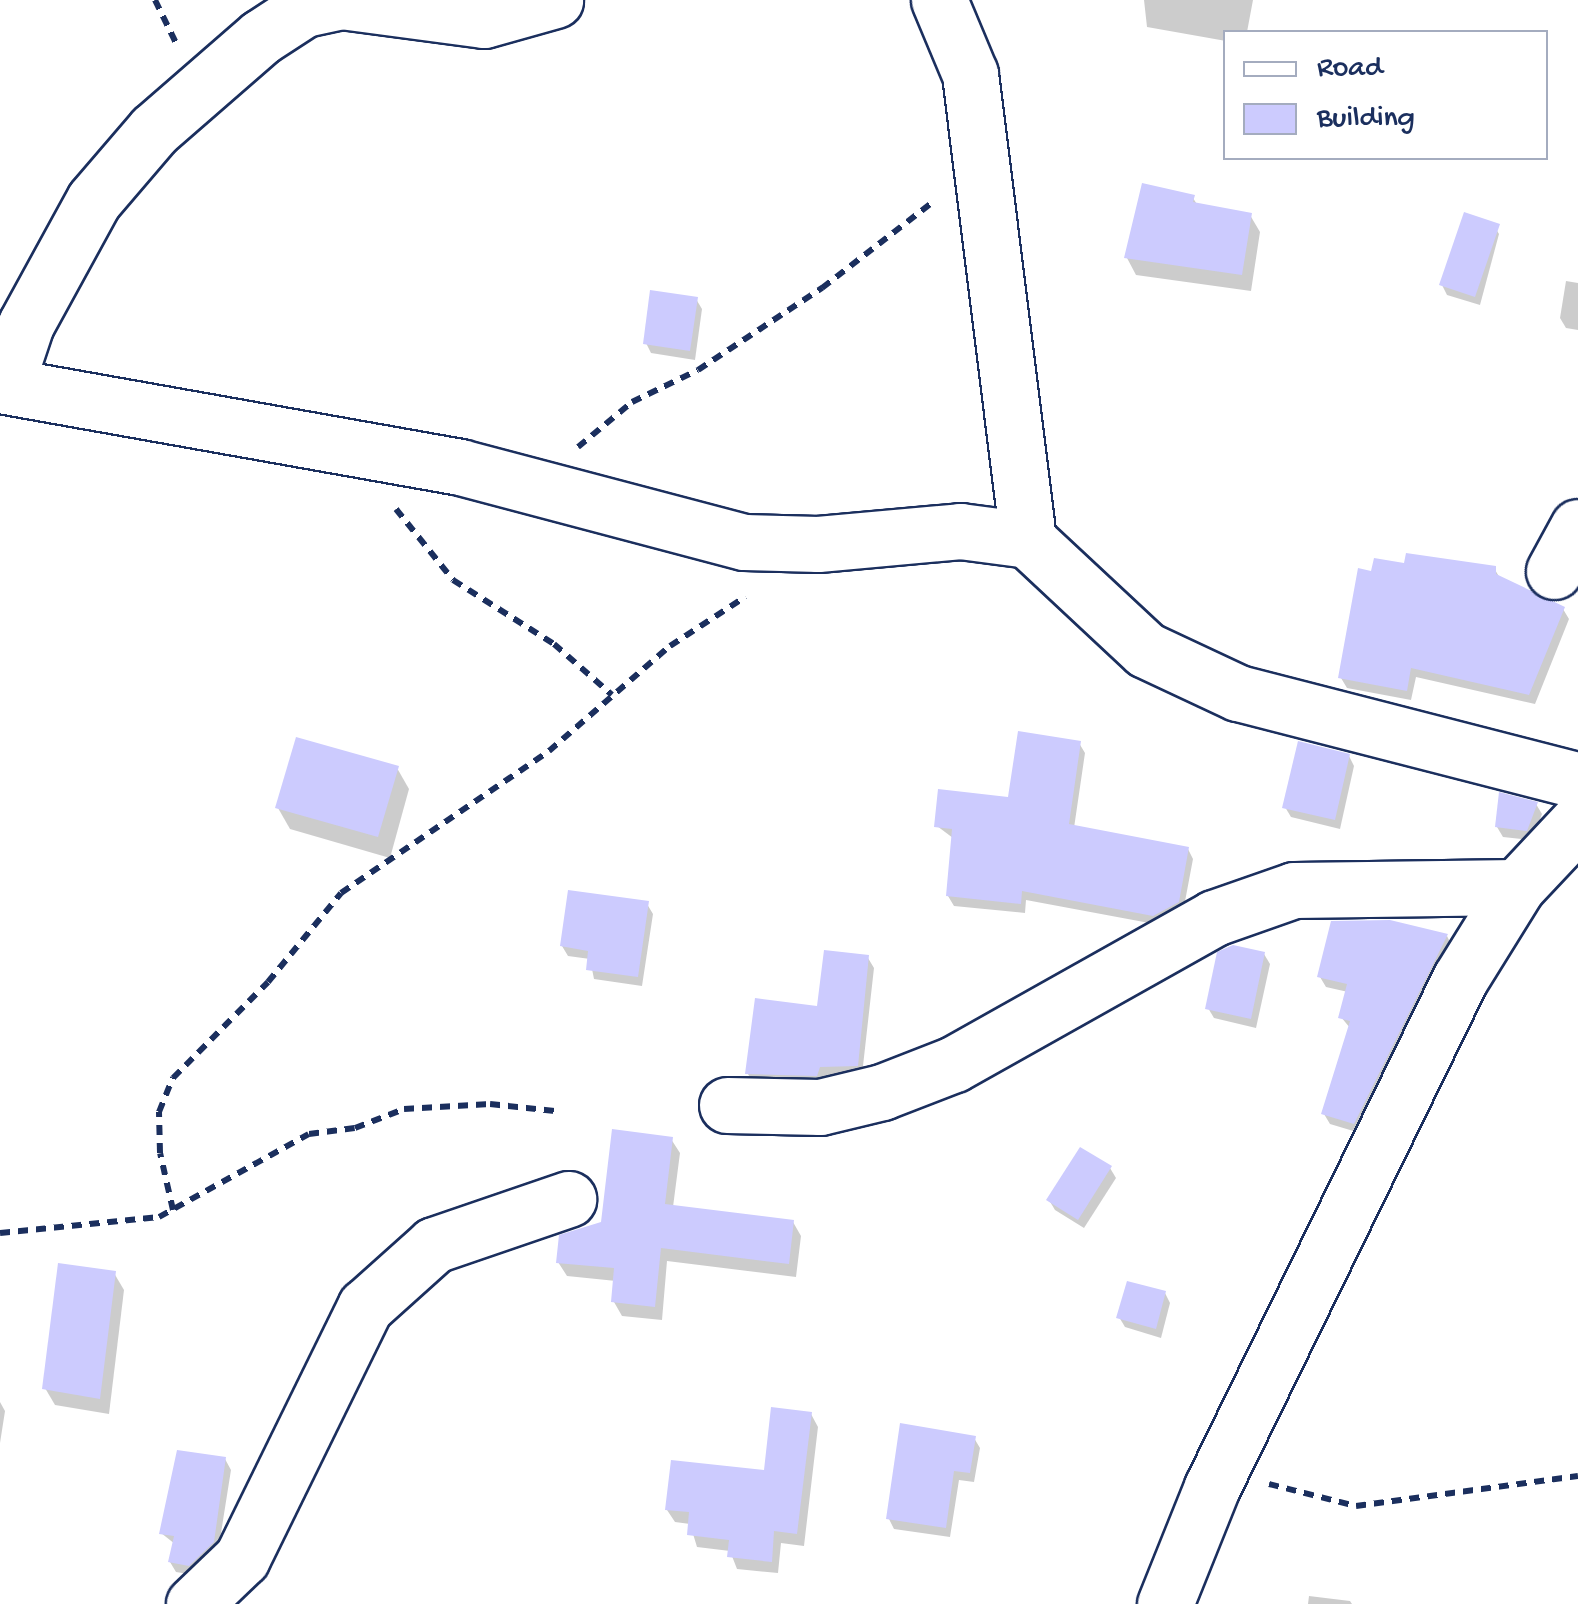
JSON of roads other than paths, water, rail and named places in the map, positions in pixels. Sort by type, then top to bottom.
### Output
[{"type":"street","points":[[555,0],[484,20],[341,0],[304,8],[261,37],[154,130],[94,200],[26,324],[2,384],[544,485],[744,542],[818,544],[960,531],[1028,540],[1146,650],[1238,693],[1578,780]]},
{"type":"street","points":[[939,0],[970,74],[987,186],[1028,540]]},
{"type":"street","points":[[1164,1604],[1221,1471],[1460,980],[1516,887],[1578,822]]},
{"type":"street","points":[[727,1105],[820,1107],[900,1085],[954,1064],[1214,918],[1294,890],[1516,887]]},
{"type":"street","points":[[194,1604],[242,1558],[365,1307],[434,1246],[568,1200]]}]
